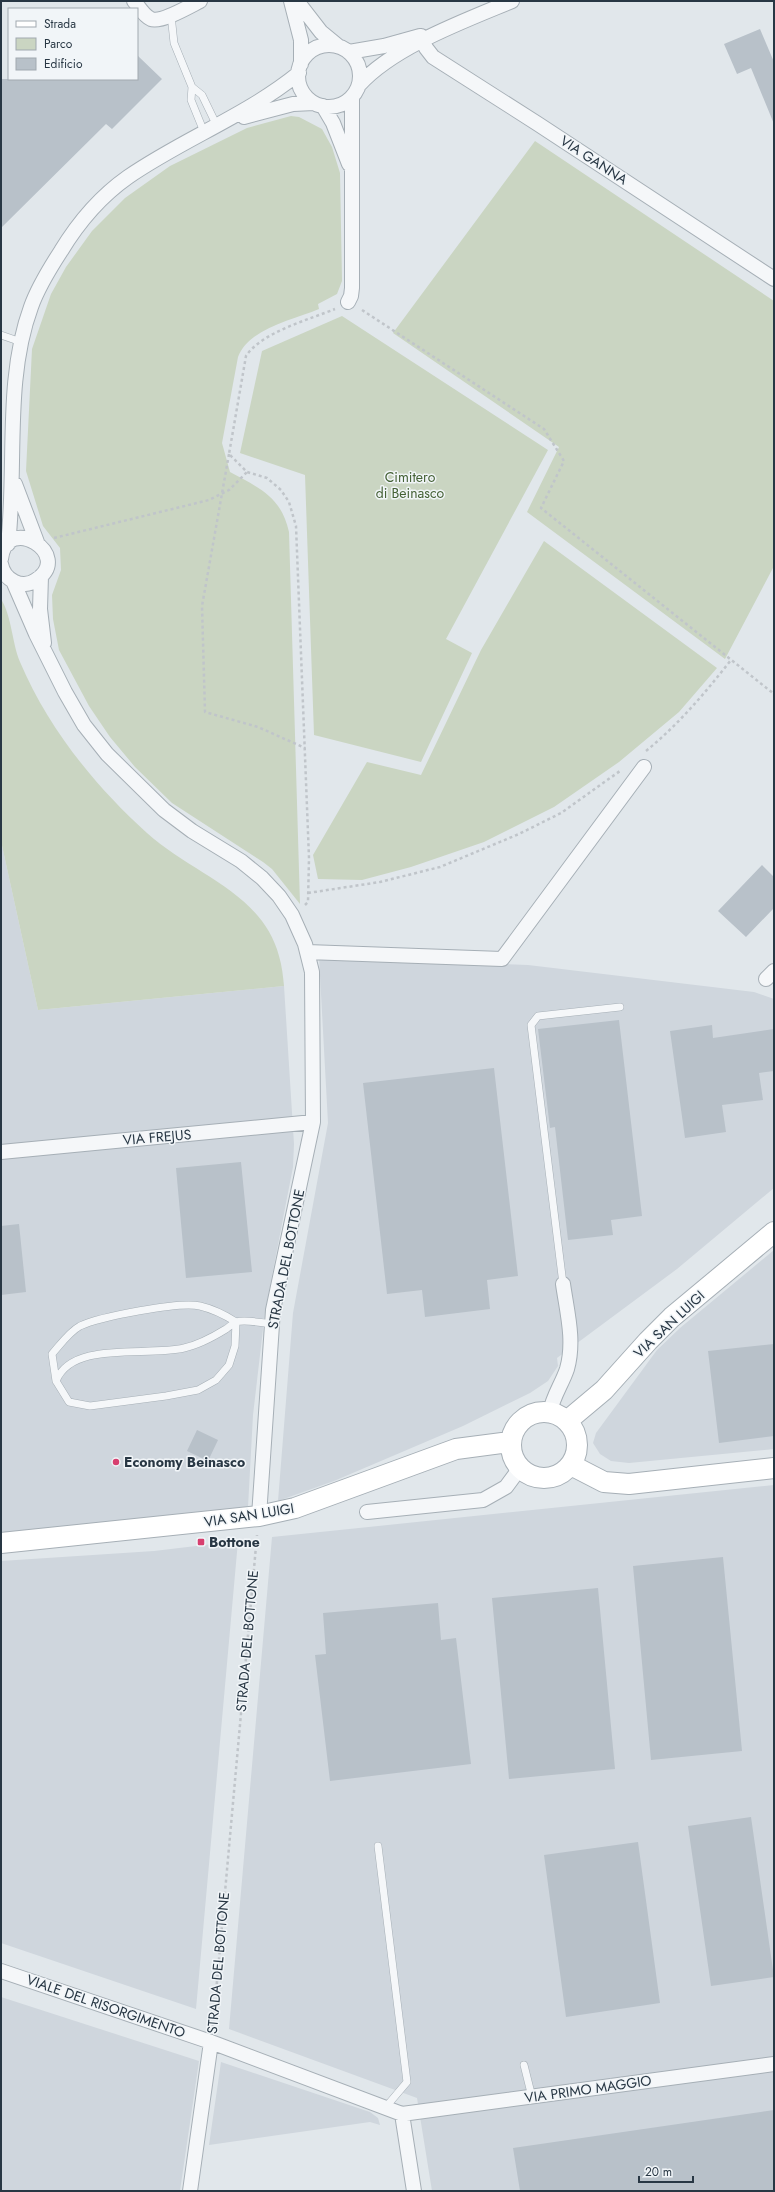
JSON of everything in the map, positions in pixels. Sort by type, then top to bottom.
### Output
[{"type":"street","points":[[134,1],[150,19],[158,20],[200,1]]},
{"type":"street","points":[[291,1],[301,40],[301,89],[319,104],[333,123],[352,171]]},
{"type":"street","points":[[297,1],[321,32],[344,49],[359,68],[355,91],[352,171],[352,292],[348,302]]},
{"type":"street","points":[[224,123],[293,104],[342,104],[372,71],[384,62],[422,39],[512,1]]},
{"type":"street","points":[[3,551],[13,478],[16,370],[21,342],[31,306],[49,270],[72,234],[96,205],[126,179],[157,158],[204,132],[224,123],[281,88],[300,69],[308,53],[317,47],[327,45],[344,49],[384,46],[422,39]]},
{"type":"street","name":"VIA GANNA","points":[[422,39],[433,57],[774,279]]},
{"type":"street","points":[[13,478],[38,543],[46,556],[47,564],[41,576],[40,609],[45,652]]},
{"type":"street","points":[[3,551],[22,538],[38,543]]},
{"type":"street","name":"STRADA DEL BOTTONE","points":[[1,564],[45,652],[84,725],[107,754],[164,810],[192,831],[241,861],[262,878],[279,896],[292,915],[307,952],[312,972],[314,1122],[272,1324],[259,1516]]},
{"type":"street","points":[[8,579],[28,584],[41,576]]},
{"type":"street","points":[[307,952],[502,959],[644,760]]},
{"type":"street","name":"VIA FREJUS","points":[[1,1152],[314,1122]]},
{"type":"street","name":"VIA SAN LUIGI","points":[[567,1421],[604,1390],[648,1341],[672,1317],[774,1232]]},
{"type":"street","points":[[550,1412],[552,1399],[566,1372],[569,1360],[570,1335],[562,1284]]},
{"type":"street","points":[[537,1412],[550,1412],[567,1421],[576,1434],[577,1442],[577,1452],[571,1465],[559,1475],[544,1479],[531,1476],[520,1468],[512,1455],[510,1442],[514,1430],[525,1418],[537,1412]]},
{"type":"street","name":"VIA SAN LUIGI","points":[[1,1543],[259,1516],[296,1508],[456,1448],[510,1442]]},
{"type":"street","points":[[571,1465],[604,1482],[629,1484],[774,1468]]},
{"type":"street","points":[[367,1512],[483,1500],[506,1487],[520,1468]]},
{"type":"street","name":"VIALE DEL RISORGIMENTO","points":[[1,1971],[211,2042]]},
{"type":"street","name":"STRADA DEL BOTTONE","points":[[190,2191],[211,2042]]},
{"type":"street","name":"VIA PRIMO MAGGIO","points":[[211,2042],[402,2114],[774,2064]]},
{"type":"street","points":[[402,2114],[414,2191]]},
{"type":"lane","points":[[171,15],[174,43],[192,87],[191,100],[204,132]]},
{"type":"lane","points":[[192,87],[202,95],[224,123]]},
{"type":"lane","points":[[1,335],[21,342]]},
{"type":"lane","points":[[562,1284],[530,1025],[538,1016],[620,1007]]},
{"type":"lane","points":[[236,1322],[235,1346],[229,1365],[216,1380],[198,1390],[166,1396],[90,1406],[69,1402],[56,1382],[52,1354],[80,1326],[105,1318],[168,1307],[198,1305],[219,1312],[236,1322],[272,1324]]},
{"type":"lane","points":[[56,1382],[60,1371],[66,1366],[97,1353],[167,1352],[187,1348],[217,1334],[236,1322]]},
{"type":"lane","points":[[378,1846],[407,2082],[385,2108]]},
{"type":"lane","points":[[524,2065],[532,2096]]},
{"type":"path","points":[[305,748],[258,727],[205,712],[202,606],[246,356],[251,348],[263,339],[348,302],[386,324],[544,429],[564,461],[541,508],[774,694]]},
{"type":"path","points":[[229,454],[247,472],[267,478],[281,490],[289,502],[296,526],[309,858],[308,902],[302,909],[292,915]]},
{"type":"path","points":[[38,543],[56,537],[209,500],[223,492],[247,472]]},
{"type":"path","points":[[644,760],[706,692],[731,660]]},
{"type":"path","points":[[308,892],[380,882],[440,867],[519,834],[561,813],[626,767]]},
{"type":"path","name":"STRADA DEL BOTTONE","points":[[211,2042],[259,1516]]},
{"type":"shaded area","points":[[1,841],[38,1010],[284,986],[294,1144],[293,1167],[265,1312],[253,1415],[248,1507],[1,1533]]},
{"type":"shaded area","points":[[319,957],[528,965],[754,992],[774,999],[774,1188],[677,1269],[557,1358],[558,1366],[548,1381],[530,1393],[463,1426],[334,1481],[278,1501],[293,1313],[328,1123]]},
{"type":"shaded area","points":[[774,1250],[774,1449],[629,1463],[611,1461],[600,1454],[593,1443],[596,1433],[657,1350],[680,1328]]},
{"type":"shaded area","points":[[774,1485],[774,2191],[432,2191],[417,2098],[229,2029],[272,1537]]},
{"type":"shaded area","points":[[238,1541],[196,2009],[1,1943],[1,1561],[154,1551]]},
{"type":"shaded area","points":[[1,1997],[199,2061],[180,2191],[1,2191]]},
{"type":"shaded area","points":[[221,2062],[370,2112],[378,2118],[380,2125],[370,2122],[209,2145]]},
{"type":"green space","points":[[291,116],[299,117],[322,129],[332,147],[340,173],[342,281],[337,294],[318,304],[319,309],[273,326],[252,339],[244,347],[238,357],[222,443],[230,472],[267,494],[274,501],[285,520],[289,532],[300,904],[272,869],[172,803],[135,767],[110,737],[89,706],[59,650],[53,619],[52,595],[61,570],[60,548],[43,526],[26,471],[32,349],[51,294],[66,267],[92,231],[125,198],[170,166],[247,128]]},
{"type":"green space","points":[[535,141],[774,301],[774,566],[725,659],[527,512],[559,447],[393,333]]},
{"type":"green space","name":"Cimitero di Beinasco","points":[[342,316],[548,450],[446,639],[472,653],[421,762],[314,735],[305,475],[240,453],[262,351]]},
{"type":"green space","points":[[544,541],[717,668],[679,712],[619,762],[554,807],[484,842],[411,867],[362,880],[318,879],[313,855],[367,762],[421,775],[481,650]]},
{"type":"green space","points":[[1,599],[5,606],[17,655],[31,686],[44,710],[74,755],[109,796],[147,833],[184,861],[224,886],[242,900],[258,916],[270,934],[279,956],[284,986],[38,1010],[1,841]]},
{"type":"building","points":[[760,29],[774,62],[774,124],[751,68],[737,74],[724,44]]},
{"type":"building","points":[[138,56],[162,79],[112,129],[106,124],[1,228],[1,79],[138,80]]},
{"type":"building","points":[[762,865],[774,877],[774,908],[746,937],[718,911]]},
{"type":"building","points":[[619,1020],[642,1216],[611,1220],[613,1235],[568,1240],[555,1127],[550,1128],[538,1029]]},
{"type":"building","points":[[712,1025],[713,1038],[774,1029],[774,1071],[759,1073],[763,1100],[722,1105],[726,1132],[685,1138],[670,1031]]},
{"type":"building","points":[[494,1068],[518,1276],[487,1280],[490,1309],[425,1317],[422,1290],[387,1294],[363,1083]]},
{"type":"building","points":[[241,1162],[252,1272],[186,1278],[176,1168]]},
{"type":"building","points":[[19,1224],[26,1292],[1,1295],[1,1226]]},
{"type":"building","points":[[774,1344],[774,1436],[719,1443],[708,1351]]},
{"type":"building","points":[[197,1430],[218,1440],[208,1461],[187,1451]]},
{"type":"building","points":[[723,1557],[742,1751],[651,1760],[633,1566]]},
{"type":"building","points":[[598,1588],[615,1769],[509,1779],[492,1598]]},
{"type":"building","points":[[438,1603],[441,1640],[456,1638],[471,1764],[330,1781],[315,1655],[326,1654],[323,1613]]},
{"type":"building","points":[[751,1817],[774,1977],[711,1986],[688,1826]]},
{"type":"building","points":[[638,1842],[660,2003],[566,2017],[544,1855]]},
{"type":"building","points":[[774,2110],[774,2191],[520,2191],[513,2148]]},
{"type":"place","name":"Economy Beinasco","points":[[116,1462]]},
{"type":"place","name":"Bottone","points":[[201,1542]]}]
